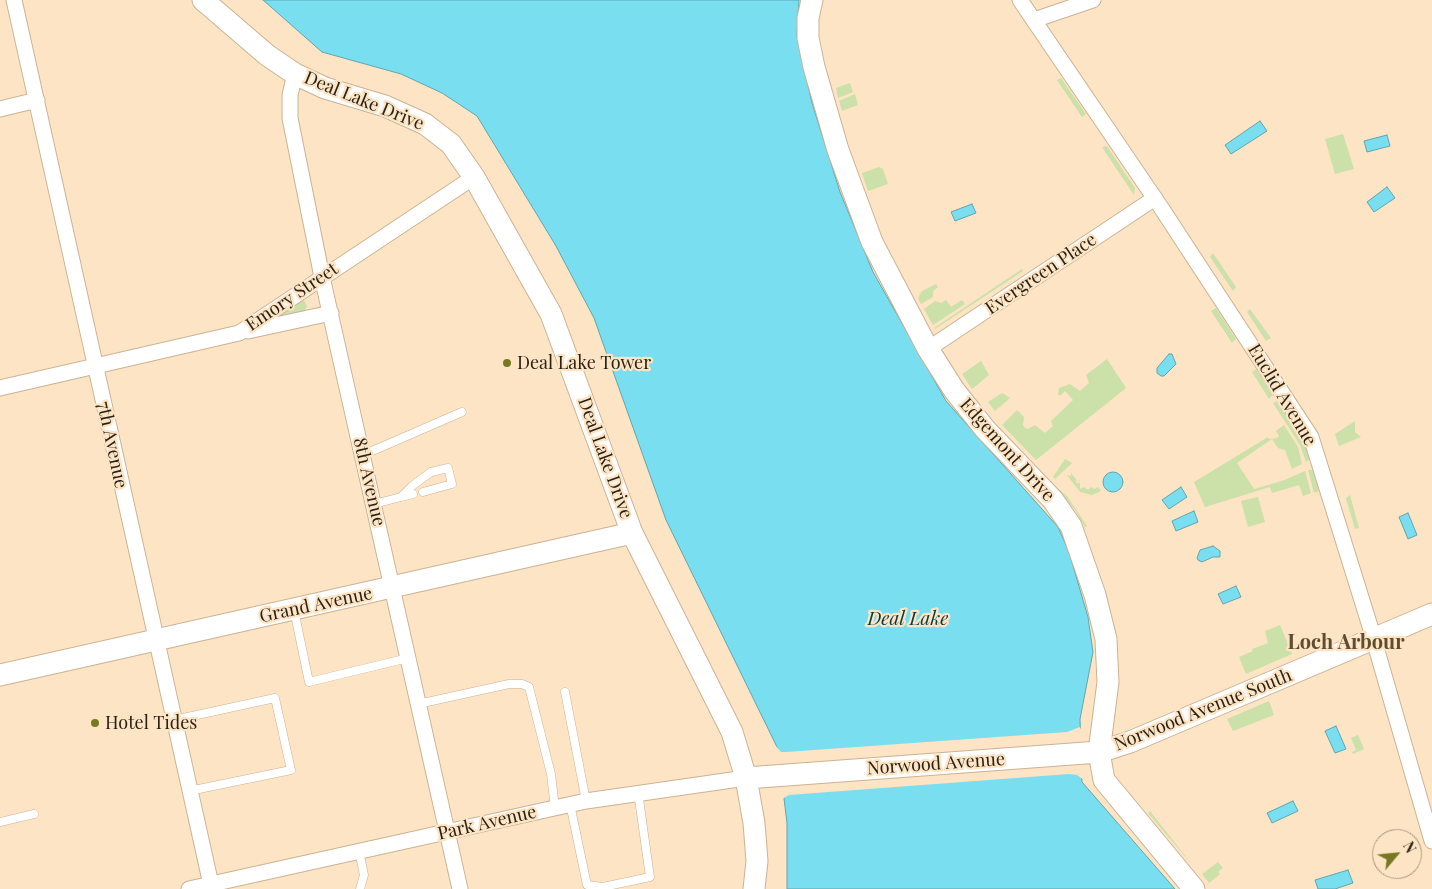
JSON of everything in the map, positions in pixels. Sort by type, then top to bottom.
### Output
[{"type":"street","name":"7th Avenue","points":[[14,0],[211,887]]},
{"type":"street","name":"Deal Lake Drive","points":[[203,0],[267,55],[295,74],[325,88],[385,106],[425,124],[451,144],[474,177],[551,314],[632,533],[732,732],[746,778],[756,842],[757,861],[754,889]]},
{"type":"street","name":"Edgemont Drive","points":[[812,0],[808,18],[808,38],[814,68],[838,150],[872,242],[928,349],[954,390],[980,422],[1063,513],[1077,540],[1095,595],[1106,639],[1108,682],[1090,753],[1104,780],[1194,889]]},
{"type":"street","name":"Euclid Avenue","points":[[1020,0],[1154,198],[1311,437],[1374,638],[1432,842]]},
{"type":"street","points":[[1034,20],[1093,0]]},
{"type":"street","name":"8th Avenue","points":[[295,74],[290,95],[290,118],[322,276],[460,889]]},
{"type":"street","points":[[0,109],[37,100]]},
{"type":"street","name":"Emory Street","points":[[0,388],[239,333],[322,276],[474,177]]},
{"type":"street","name":"Evergreen Place","points":[[928,349],[1154,198]]},
{"type":"street","points":[[239,333],[331,313]]},
{"type":"street","name":"Grand Avenue","points":[[0,675],[632,533]]},
{"type":"street","name":"Norwood Avenue South","points":[[1090,753],[1130,742],[1432,614]]},
{"type":"street","name":"Norwood Avenue","points":[[789,774],[1090,753]]},
{"type":"street","name":"Park Avenue","points":[[189,889],[211,887],[570,804],[638,792],[789,774]]},
{"type":"lane","points":[[363,455],[462,412]]},
{"type":"lane","points":[[401,497],[431,472],[448,468],[452,484],[423,492]]},
{"type":"lane","points":[[374,504],[413,494]]},
{"type":"lane","points":[[294,610],[309,682],[408,658]]},
{"type":"lane","points":[[418,704],[509,684],[522,684],[529,687],[551,774],[555,808]]},
{"type":"lane","points":[[565,692],[586,801]]},
{"type":"lane","points":[[174,720],[276,698],[291,770],[189,791]]},
{"type":"lane","points":[[570,804],[587,885],[603,887],[650,877],[638,792]]},
{"type":"lane","points":[[0,822],[34,814]]},
{"type":"lane","points":[[359,852],[364,875],[360,889]]},
{"type":"green space","points":[[1061,78],[1086,114],[1082,117],[1057,80]]},
{"type":"green space","points":[[850,83],[853,92],[838,98],[836,88]]},
{"type":"green space","points":[[855,94],[858,105],[842,111],[839,101]]},
{"type":"green space","points":[[1343,134],[1354,169],[1335,174],[1325,139]]},
{"type":"green space","points":[[1107,146],[1135,188],[1134,195],[1102,147]]},
{"type":"green space","points":[[879,167],[883,169],[888,184],[868,191],[862,173]]},
{"type":"green space","points":[[1213,253],[1236,287],[1233,291],[1210,257]]},
{"type":"green space","points":[[1022,269],[1023,271],[934,328]]},
{"type":"green space","points":[[936,284],[938,287],[933,291],[933,297],[921,304],[918,298],[922,291]]},
{"type":"green space","points":[[302,297],[307,306],[304,312],[281,317],[279,315]]},
{"type":"green space","points":[[946,300],[951,307],[962,300],[965,304],[933,325],[924,309],[935,301],[941,303]]},
{"type":"green space","points":[[1216,308],[1236,339],[1232,343],[1211,311]]},
{"type":"green space","points":[[1250,309],[1271,338],[1266,341],[1247,312]]},
{"type":"green space","points":[[1107,359],[1126,388],[1036,460],[1002,425],[1017,410],[1024,417],[1023,425],[1025,428],[1028,429],[1035,425],[1045,433],[1053,426],[1051,421],[1073,400],[1065,391],[1060,396],[1058,394],[1059,388],[1070,384],[1080,391],[1089,383],[1086,375]]},
{"type":"green space","points":[[981,361],[989,375],[972,389],[962,374]]},
{"type":"green space","points":[[1256,369],[1273,395],[1269,399],[1252,372]]},
{"type":"green space","points":[[1002,393],[1010,398],[995,411],[988,402]]},
{"type":"green space","points":[[1277,401],[1303,440],[1310,459],[1306,462],[1300,445],[1273,403]]},
{"type":"green space","points":[[1355,421],[1355,432],[1361,437],[1339,446],[1335,434]]},
{"type":"green space","points":[[1284,425],[1298,447],[1302,464],[1292,469],[1285,450],[1278,448],[1272,439],[1237,463],[1254,489],[1282,481],[1305,471],[1311,493],[1303,496],[1299,485],[1272,493],[1270,487],[1205,507],[1194,482],[1268,437],[1269,439],[1277,438],[1279,436],[1276,431]]},
{"type":"green space","points":[[1065,459],[1072,463],[1055,479],[1053,477]]},
{"type":"green space","points":[[1308,470],[1313,470],[1319,491],[1314,493]]},
{"type":"green space","points":[[1071,473],[1076,479],[1076,483],[1080,483],[1080,489],[1084,487],[1088,490],[1091,487],[1094,489],[1098,487],[1101,491],[1092,495],[1080,492],[1067,475],[1071,476]]},
{"type":"green space","points":[[1053,484],[1067,496],[1087,526],[1085,527],[1075,510]]},
{"type":"green space","points":[[1350,495],[1359,528],[1355,529],[1346,498]]},
{"type":"green space","points":[[1258,497],[1265,522],[1248,527],[1241,501]]},
{"type":"green space","points":[[1280,625],[1292,654],[1246,674],[1239,657],[1253,651],[1252,649],[1268,643],[1265,631]]},
{"type":"green space","points":[[1269,701],[1274,715],[1233,731],[1227,719]]},
{"type":"green space","points":[[1358,735],[1364,749],[1353,754],[1352,752],[1356,750],[1351,738]]},
{"type":"green space","points":[[1150,811],[1193,866],[1148,813]]},
{"type":"green space","points":[[1218,862],[1223,868],[1218,872],[1220,874],[1209,883],[1202,874]]},
{"type":"water","name":"Deal Lake","points":[[263,0],[799,0],[797,36],[812,103],[840,192],[873,272],[946,401],[1058,527],[1069,552],[1088,617],[1093,652],[1080,719],[1082,782],[1175,889],[787,889],[787,823],[778,749],[666,520],[594,318],[556,246],[477,116],[442,93],[401,74],[322,52]]},
{"type":"water","points":[[1260,121],[1267,131],[1231,154],[1225,145]]},
{"type":"water","points":[[1387,135],[1390,146],[1367,152],[1364,141]]},
{"type":"water","points":[[1387,187],[1395,198],[1374,212],[1367,202]]},
{"type":"water","points":[[972,204],[976,213],[955,221],[951,212]]},
{"type":"water","points":[[1169,354],[1172,354],[1176,364],[1164,376],[1161,376],[1157,373],[1157,368]]},
{"type":"water","points":[[1113,472],[1120,475],[1123,482],[1120,489],[1113,492],[1106,489],[1103,482],[1106,475]]},
{"type":"water","points":[[1181,487],[1187,497],[1169,509],[1162,500]]},
{"type":"water","points":[[1194,511],[1198,522],[1176,531],[1172,521]]},
{"type":"water","points":[[1408,513],[1417,535],[1408,539],[1399,517]]},
{"type":"water","points":[[1213,546],[1220,551],[1220,557],[1213,557],[1202,562],[1198,560],[1200,550]]},
{"type":"water","points":[[1236,586],[1241,597],[1223,604],[1218,594]]},
{"type":"water","points":[[1336,726],[1346,749],[1335,753],[1325,731]]},
{"type":"water","points":[[1293,801],[1298,811],[1272,823],[1267,813]]},
{"type":"water","points":[[1348,870],[1353,883],[1335,889],[1318,889],[1315,880]]},
{"type":"pier","points":[[1080,727],[1083,734],[1084,780],[1077,775],[1069,774],[789,795],[782,799],[776,746],[781,752],[786,752],[1067,732]]},
{"type":"place","name":"Deal Lake Tower","points":[[507,363]]},
{"type":"place","name":"Hotel Tides","points":[[95,723]]},
{"type":"district","name":"Loch Arbour","points":[[1346,643]]}]
